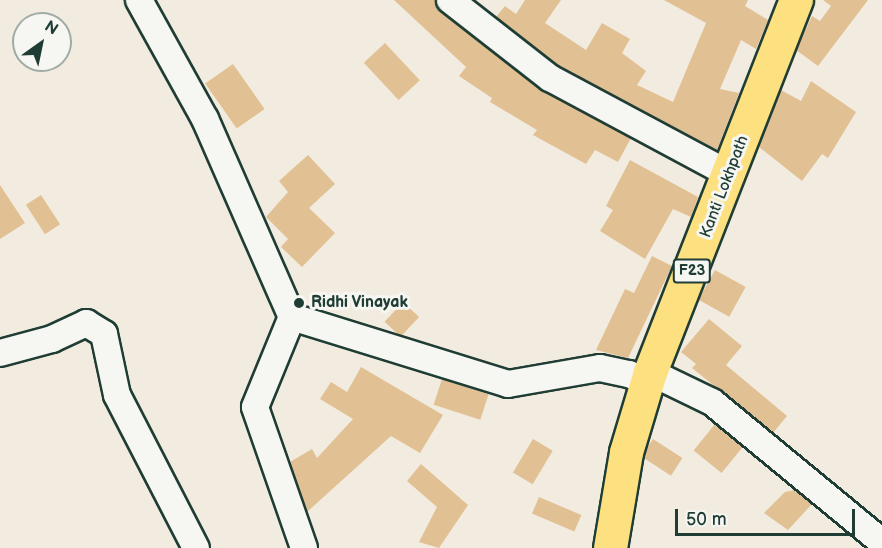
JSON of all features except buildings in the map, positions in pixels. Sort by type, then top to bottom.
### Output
[{"type":"main road","name":"Kanti Lokhpath","points":[[610,548],[626,452],[649,380],[731,175],[796,0]]},
{"type":"street","points":[[139,0],[205,119],[292,318],[255,407],[304,548]]},
{"type":"street","points":[[450,0],[550,78],[731,175]]},
{"type":"street","points":[[292,318],[508,384],[600,368],[629,374],[644,381],[649,380],[712,402],[882,542]]},
{"type":"street","points":[[0,353],[52,339],[86,322],[104,334],[117,394],[196,548]]},
{"type":"place","name":"Ridhi Vinayak","points":[[299,303]]}]
